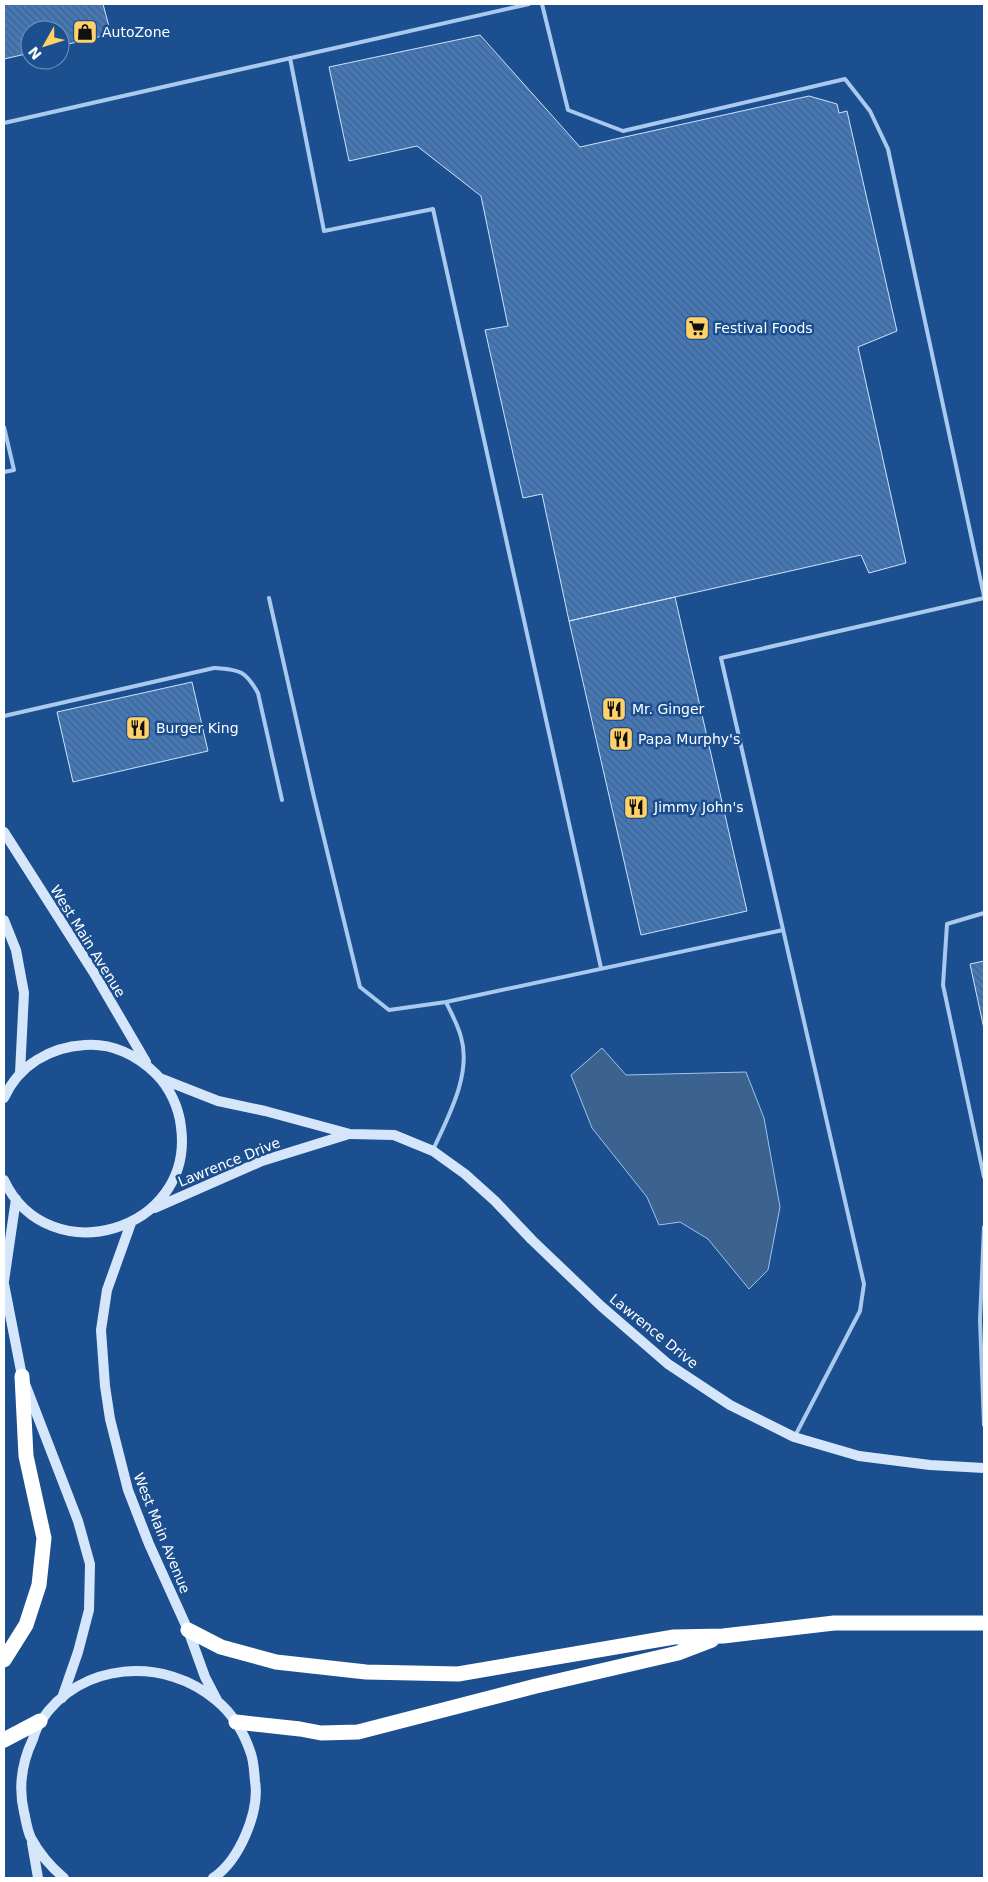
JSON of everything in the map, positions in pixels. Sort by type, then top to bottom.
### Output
[{"type":"highway","points":[[4,1660],[26,1625],[39,1585],[44,1538],[26,1456],[22,1376]]},
{"type":"highway","points":[[188,1630],[221,1647],[276,1662],[366,1672],[458,1674],[674,1636],[723,1636],[834,1623],[984,1623]]},
{"type":"highway","points":[[236,1722],[321,1733],[358,1732],[536,1686],[678,1653],[723,1636]]},
{"type":"highway","points":[[4,1740],[40,1721]]},
{"type":"main road","name":"West Main Avenue","points":[[4,832],[94,973],[147,1065]]},
{"type":"main road","points":[[4,920],[16,950],[24,993],[20,1073]]},
{"type":"main road","points":[[4,1098],[20,1073],[36,1060],[53,1051],[72,1046],[92,1044],[112,1048],[131,1054],[162,1079],[180,1117],[183,1138],[174,1178],[164,1196],[149,1211],[131,1223],[111,1230],[90,1233],[69,1231],[49,1224],[31,1214],[16,1199],[4,1180]]},
{"type":"main road","name":"Lawrence Drive","points":[[162,1079],[218,1101],[265,1111],[350,1134],[394,1135],[433,1151],[465,1174],[495,1201],[600,1306],[668,1364],[730,1405],[794,1437],[859,1456],[930,1465],[984,1468]]},
{"type":"main road","name":"Lawrence Drive","points":[[149,1211],[262,1161],[350,1134]]},
{"type":"main road","points":[[16,1199],[4,1283],[22,1376],[78,1521],[90,1564],[89,1610],[78,1652],[62,1698]]},
{"type":"main road","name":"West Main Avenue","points":[[131,1223],[107,1290],[101,1330],[105,1386],[110,1419],[128,1490],[149,1544],[188,1630],[205,1677],[218,1701]]},
{"type":"main road","points":[[38,1878],[21,1798],[24,1758],[40,1721],[62,1698],[91,1680],[124,1671],[157,1672],[190,1682],[218,1701],[236,1722],[251,1752],[256,1786],[252,1819],[239,1850],[216,1877]]},
{"type":"main road","points":[[30,1837],[51,1868],[64,1878]]},
{"type":"lane","points":[[4,123],[529,4]]},
{"type":"lane","points":[[542,4],[568,110],[623,131],[846,79],[870,111],[888,149],[984,597],[721,658],[864,1284],[860,1311],[794,1437]]},
{"type":"lane","points":[[290,58],[324,231],[433,208],[601,968]]},
{"type":"lane","points":[[4,427],[14,470],[4,472]]},
{"type":"lane","points":[[268,598],[360,987],[389,1010],[446,1002],[783,930]]},
{"type":"lane","points":[[4,716],[214,668],[234,669],[249,678],[258,693],[282,800]]},
{"type":"lane","points":[[984,913],[947,924],[943,985],[984,1177]]},
{"type":"lane","points":[[433,1151],[455,1099],[464,1070],[462,1038],[446,1002]]},
{"type":"lane","points":[[984,1228],[980,1320],[984,1424]]},
{"type":"water","points":[[602,1048],[626,1075],[746,1072],[764,1118],[780,1207],[768,1270],[749,1289],[708,1239],[680,1222],[659,1225],[647,1197],[592,1128],[571,1075]]},
{"type":"building","name":"AutoZone","points":[[4,4],[103,4],[111,34],[70,44],[70,20],[20,20],[20,55],[4,59]]},
{"type":"building","name":"Festival Foods","points":[[480,35],[580,147],[809,96],[837,104],[839,113],[847,111],[897,331],[858,347],[906,563],[869,573],[861,555],[569,621],[542,494],[523,498],[485,330],[508,326],[481,196],[417,146],[349,161],[329,67]]},
{"type":"building","points":[[675,597],[747,911],[641,935],[569,621]]},
{"type":"building","points":[[192,682],[208,751],[73,782],[57,712]]},
{"type":"building","points":[[984,961],[984,1029],[970,964]]},
{"type":"place","name":"AutoZone","points":[[85,32]]},
{"type":"place","name":"Festival Foods","points":[[697,328]]},
{"type":"place","name":"Mr. Ginger","points":[[614,709]]},
{"type":"place","name":"Burger King","points":[[138,728]]},
{"type":"place","name":"Papa Murphy's","points":[[621,739]]},
{"type":"place","name":"Jimmy John's","points":[[636,807]]}]
